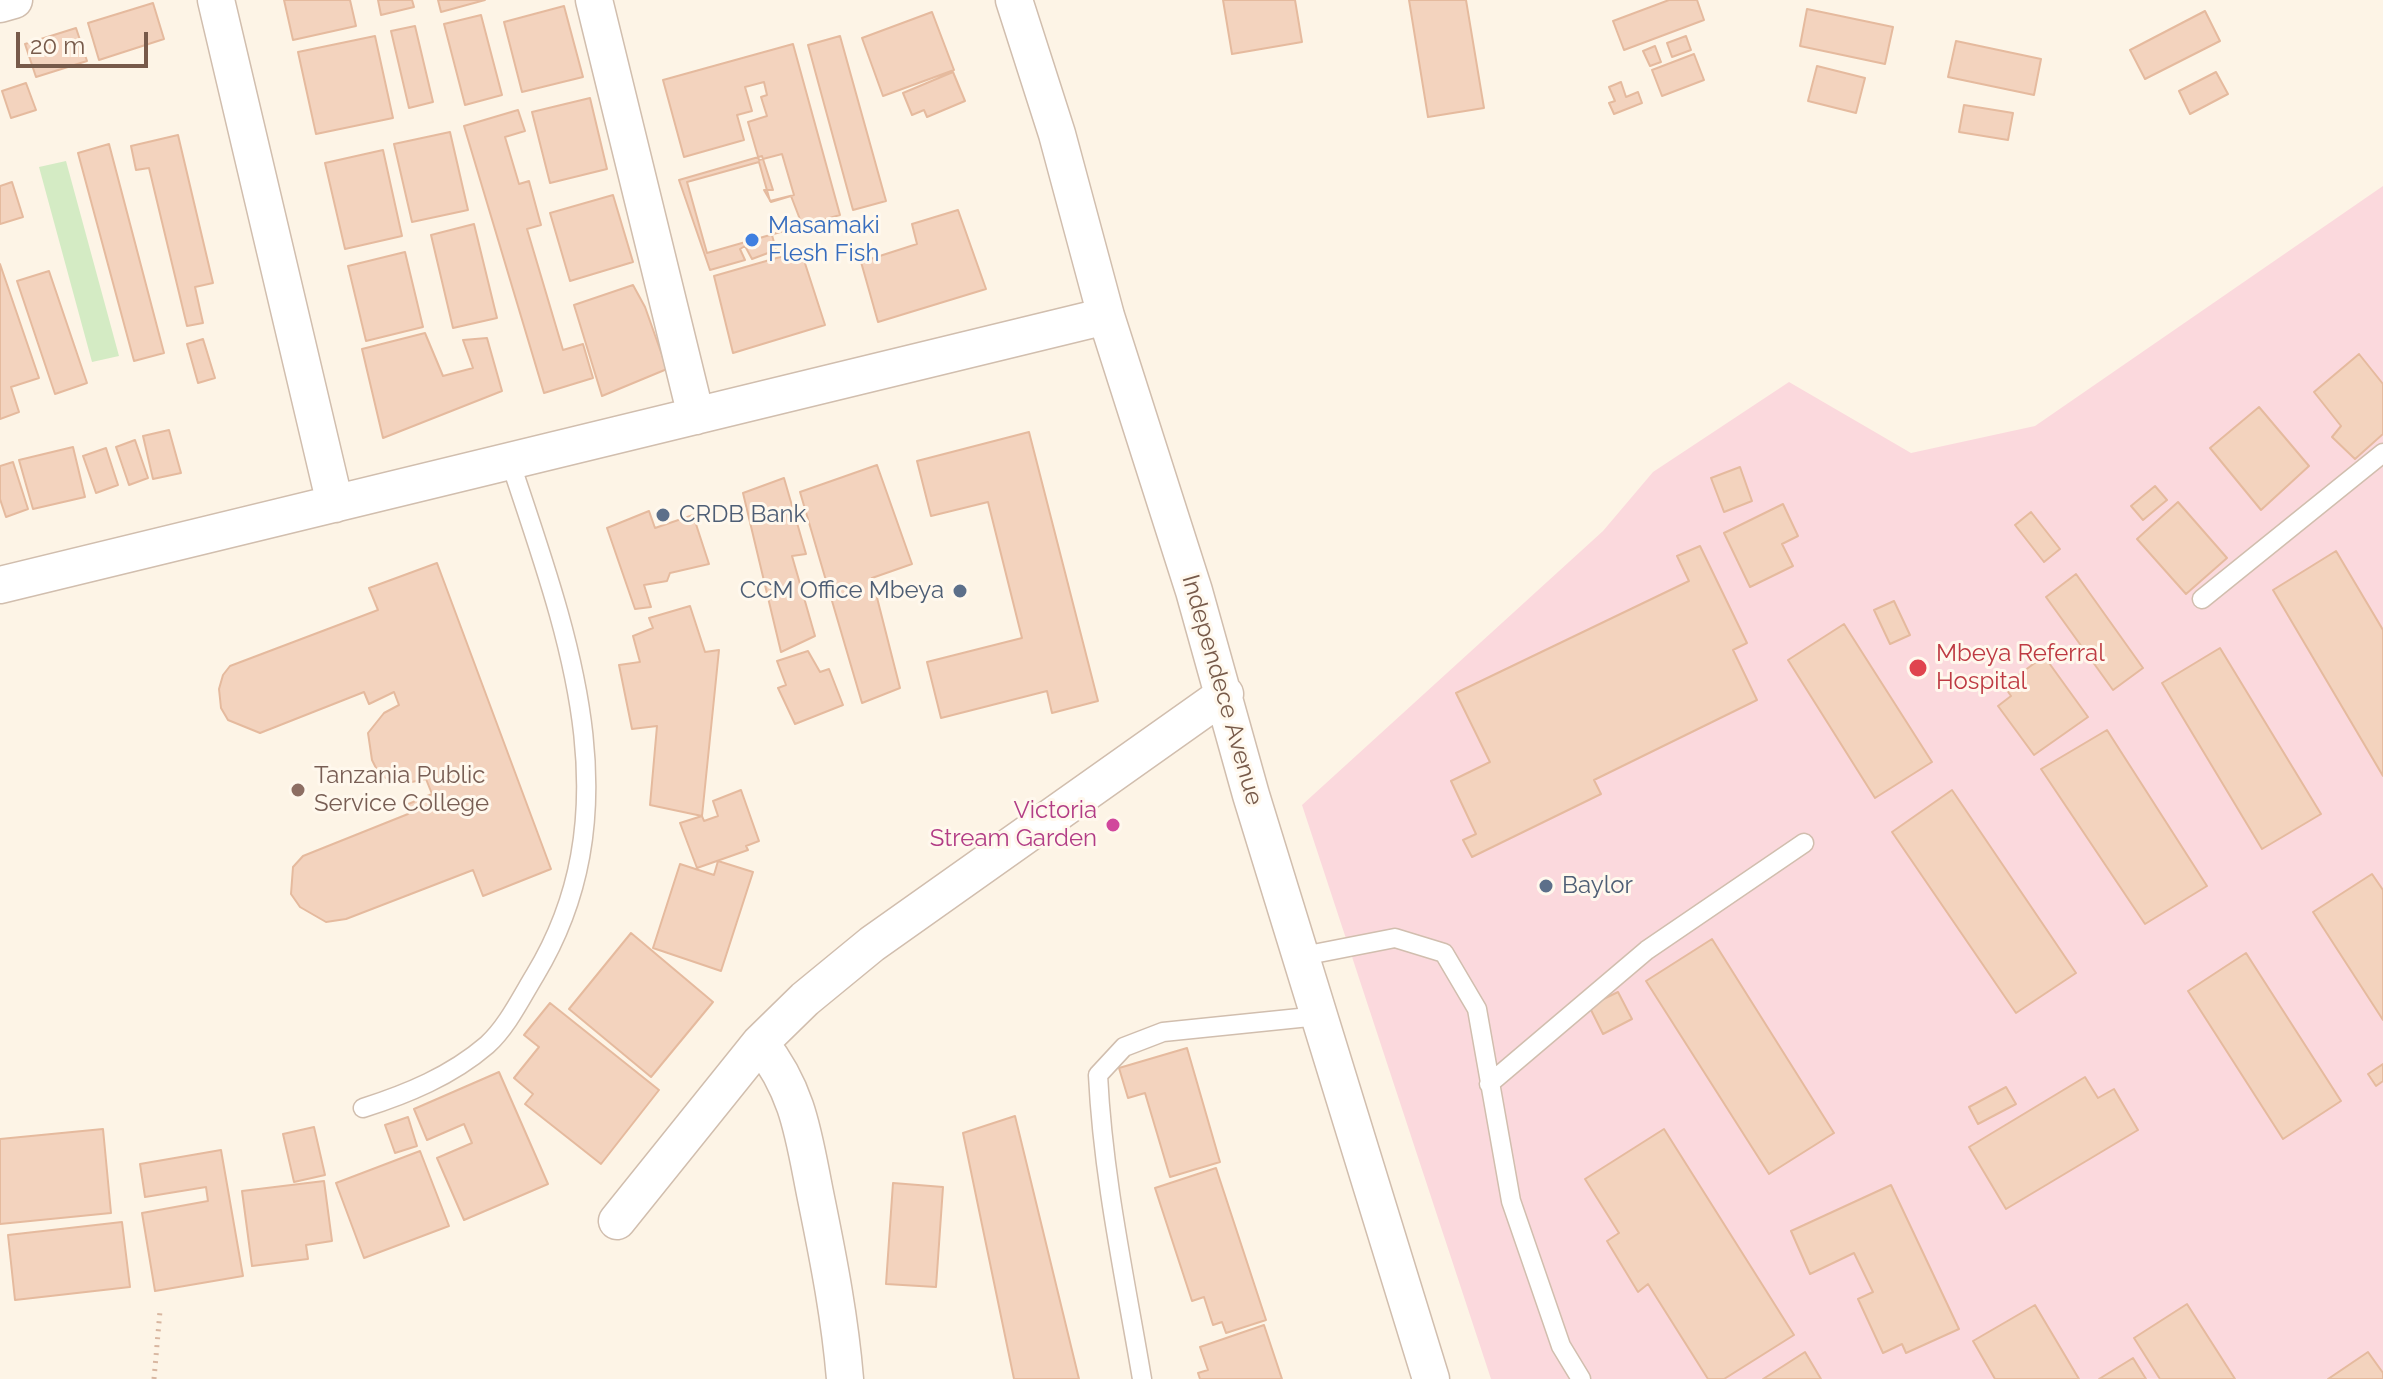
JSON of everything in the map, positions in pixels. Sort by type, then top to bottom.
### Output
[{"type":"street","points":[[0,4],[14,0]]},
{"type":"street","points":[[216,0],[335,504]]},
{"type":"street","points":[[594,0],[696,416]]},
{"type":"street","name":"Independece Avenue","points":[[1014,0],[1057,134],[1106,316],[1225,694],[1251,795],[1431,1379]]},
{"type":"street","points":[[0,585],[1106,316]]},
{"type":"street","points":[[617,1221],[760,1043],[805,999],[872,944],[1225,694]]},
{"type":"street","points":[[760,1043],[780,1069],[795,1099],[804,1131],[840,1321],[845,1379]]},
{"type":"lane","points":[[2202,599],[2383,453]]},
{"type":"lane","points":[[363,1108],[406,1094],[454,1069],[488,1044],[559,936],[582,860],[587,791],[582,708],[561,612],[510,461]]},
{"type":"lane","points":[[1489,1084],[1647,950],[1804,843]]},
{"type":"lane","points":[[1303,956],[1395,938],[1444,953],[1477,1009],[1511,1201],[1561,1346],[1581,1379]]},
{"type":"lane","points":[[1142,1379],[1111,1206],[1101,1133],[1098,1075],[1124,1047],[1163,1032],[1319,1016]]},
{"type":"path","points":[[154,1379],[160,1311]]},
{"type":"shaded area","name":"Mbeya Referral Hospital","points":[[2383,186],[2383,1379],[1491,1379],[1302,805],[1603,531],[1653,472],[1789,382],[1911,453],[2035,426]]},
{"type":"green space","points":[[66,161],[119,356],[92,362],[39,167]]},
{"type":"building","points":[[284,0],[350,0],[356,26],[293,40]]},
{"type":"building","points":[[378,0],[412,0],[414,7],[381,15]]},
{"type":"building","points":[[438,0],[485,0],[441,12]]},
{"type":"building","points":[[1223,0],[1295,0],[1302,42],[1232,54]]},
{"type":"building","points":[[1409,0],[1466,0],[1484,108],[1428,117]]},
{"type":"building","points":[[1669,0],[1697,0],[1704,20],[1624,50],[1613,21]]},
{"type":"building","points":[[153,3],[164,39],[99,60],[88,23]]},
{"type":"building","points":[[564,6],[583,77],[522,92],[504,22]]},
{"type":"building","points":[[1807,9],[1893,27],[1885,64],[1800,46]]},
{"type":"building","points":[[2205,11],[2220,41],[2145,79],[2130,50]]},
{"type":"building","points":[[932,12],[954,70],[883,96],[862,38]]},
{"type":"building","points":[[481,15],[502,95],[465,105],[444,24]]},
{"type":"building","points":[[415,26],[433,102],[409,108],[391,31]]},
{"type":"building","points":[[76,28],[87,61],[36,77],[25,44]]},
{"type":"building","points":[[375,36],[393,118],[316,134],[298,52]]},
{"type":"building","points":[[840,36],[886,201],[853,210],[808,45]]},
{"type":"building","points":[[1686,36],[1691,50],[1672,57],[1667,43]]},
{"type":"building","points":[[1956,41],[2041,59],[2034,95],[1948,77]]},
{"type":"building","points":[[793,44],[840,215],[707,253],[687,182],[759,162],[770,201],[794,195],[782,154],[759,160],[748,122],[767,116],[761,97],[767,95],[764,82],[745,87],[752,111],[737,115],[744,140],[684,157],[663,80]]},
{"type":"building","points":[[1655,46],[1661,62],[1650,66],[1643,51]]},
{"type":"building","points":[[1694,54],[1704,80],[1662,96],[1652,70]]},
{"type":"building","points":[[1817,66],[1865,78],[1856,113],[1808,101]]},
{"type":"building","points":[[953,72],[965,101],[927,117],[924,110],[912,115],[903,93]]},
{"type":"building","points":[[2216,72],[2228,94],[2190,114],[2179,91]]},
{"type":"building","points":[[1621,82],[1626,97],[1638,92],[1642,103],[1614,114],[1609,103],[1615,101],[1609,87]]},
{"type":"building","points":[[26,83],[36,110],[11,118],[2,91]]},
{"type":"building","points":[[590,98],[607,169],[550,183],[532,112]]},
{"type":"building","points":[[1964,105],[2013,113],[2008,140],[1959,132]]},
{"type":"building","points":[[518,110],[525,131],[505,137],[519,184],[529,181],[541,225],[527,229],[563,350],[583,344],[593,378],[544,393],[464,126]]},
{"type":"building","points":[[450,132],[468,210],[412,222],[394,144]]},
{"type":"building","points":[[178,135],[213,283],[195,287],[203,323],[187,326],[149,168],[136,170],[131,146]]},
{"type":"building","points":[[109,144],[164,353],[134,361],[78,153]]},
{"type":"building","points":[[383,150],[402,236],[345,249],[325,163]]},
{"type":"building","points":[[762,156],[773,190],[764,190],[771,202],[791,196],[801,222],[772,235],[776,250],[752,259],[745,246],[740,249],[745,260],[710,270],[679,180]]},
{"type":"building","points":[[12,182],[23,217],[0,224],[0,186]]},
{"type":"building","points":[[613,195],[633,262],[570,281],[550,213]]},
{"type":"building","points":[[958,210],[986,289],[878,322],[861,262],[917,244],[912,224]]},
{"type":"building","points":[[474,224],[497,318],[453,328],[431,235]]},
{"type":"building","points":[[801,251],[825,325],[733,353],[714,276]]},
{"type":"building","points":[[405,252],[423,327],[366,341],[348,266]]},
{"type":"building","points":[[0,264],[39,378],[11,387],[19,412],[0,419]]},
{"type":"building","points":[[49,271],[87,383],[55,394],[17,281]]},
{"type":"building","points":[[633,285],[645,307],[667,369],[602,396],[574,305]]},
{"type":"building","points":[[425,333],[443,376],[473,368],[463,340],[487,338],[502,391],[383,438],[362,349]]},
{"type":"building","points":[[203,339],[215,378],[198,383],[187,344]]},
{"type":"building","points":[[2359,354],[2383,384],[2383,434],[2355,459],[2332,437],[2341,426],[2314,392]]},
{"type":"building","points":[[2259,407],[2309,466],[2261,510],[2210,448]]},
{"type":"building","points":[[169,430],[181,473],[153,479],[143,436]]},
{"type":"building","points":[[1029,432],[1098,701],[1052,713],[1047,691],[941,718],[927,662],[1022,638],[988,502],[931,516],[917,461]]},
{"type":"building","points":[[135,440],[148,478],[129,485],[116,447]]},
{"type":"building","points":[[73,447],[85,497],[33,509],[19,460]]},
{"type":"building","points":[[106,448],[118,485],[96,493],[83,456]]},
{"type":"building","points":[[13,462],[28,509],[6,517],[0,499],[0,466]]},
{"type":"building","points":[[877,465],[912,564],[872,578],[900,688],[862,703],[800,492]]},
{"type":"building","points":[[1740,467],[1752,501],[1724,512],[1711,478]]},
{"type":"building","points":[[784,478],[806,554],[792,556],[815,636],[781,652],[743,493]]},
{"type":"building","points":[[2155,486],[2167,500],[2143,520],[2131,506]]},
{"type":"building","points":[[2178,502],[2227,558],[2186,594],[2137,539]]},
{"type":"building","points":[[1783,504],[1798,536],[1782,544],[1793,566],[1750,587],[1724,533]]},
{"type":"building","points":[[649,511],[655,528],[693,515],[709,564],[670,573],[667,581],[644,585],[651,607],[635,609],[607,528]]},
{"type":"building","points":[[2031,512],[2060,549],[2044,562],[2015,525]]},
{"type":"building","points":[[1700,546],[1747,643],[1733,650],[1757,700],[1594,780],[1601,794],[1472,857],[1463,840],[1476,834],[1451,781],[1490,762],[1456,693],[1689,581],[1677,556]]},
{"type":"building","points":[[2336,551],[2383,630],[2383,776],[2273,590]]},
{"type":"building","points":[[437,563],[551,869],[483,896],[473,870],[346,919],[326,922],[300,907],[291,894],[293,867],[303,856],[408,814],[406,805],[432,794],[426,779],[407,783],[391,781],[379,774],[372,760],[368,733],[384,713],[399,705],[394,692],[369,704],[364,692],[260,733],[228,720],[221,708],[219,689],[223,675],[230,666],[378,610],[369,588]]},
{"type":"building","points":[[2076,574],[2143,668],[2113,690],[2046,597]]},
{"type":"building","points":[[1894,601],[1910,635],[1890,644],[1874,610]]},
{"type":"building","points":[[690,606],[705,652],[719,650],[702,816],[650,805],[657,726],[632,729],[619,665],[640,662],[633,636],[653,628],[649,618]]},
{"type":"building","points":[[1844,624],[1932,762],[1875,798],[1788,660]]},
{"type":"building","points":[[2220,648],[2321,814],[2262,849],[2162,683]]},
{"type":"building","points":[[808,651],[820,672],[829,669],[843,705],[795,724],[778,688],[786,685],[777,661]]},
{"type":"building","points":[[2044,656],[2088,717],[2034,755],[1998,706],[2011,696],[2004,686]]},
{"type":"building","points":[[2107,730],[2207,886],[2145,924],[2041,769]]},
{"type":"building","points":[[741,790],[759,841],[746,846],[748,850],[697,868],[680,823],[702,816],[704,821],[718,816],[713,801]]},
{"type":"building","points":[[1952,790],[2076,973],[2016,1013],[1892,832]]},
{"type":"building","points":[[718,861],[753,872],[721,971],[653,948],[680,864],[714,875]]},
{"type":"building","points":[[2372,874],[2383,890],[2383,1020],[2313,912]]},
{"type":"building","points":[[631,933],[713,1002],[651,1077],[569,1009]]},
{"type":"building","points":[[1712,939],[1834,1133],[1769,1174],[1646,981]]},
{"type":"building","points":[[2246,953],[2341,1101],[2283,1139],[2188,991]]},
{"type":"building","points":[[1618,992],[1632,1019],[1603,1034],[1589,1006]]},
{"type":"building","points":[[550,1003],[659,1090],[601,1164],[525,1104],[533,1094],[514,1078],[539,1047],[524,1035]]},
{"type":"building","points":[[1187,1048],[1220,1162],[1170,1177],[1145,1093],[1128,1098],[1119,1068]]},
{"type":"building","points":[[2383,1064],[2383,1081],[2376,1086],[2368,1074]]},
{"type":"building","points":[[499,1072],[548,1184],[464,1220],[437,1158],[472,1143],[464,1124],[427,1140],[414,1109]]},
{"type":"building","points":[[2085,1077],[2098,1098],[2114,1089],[2138,1130],[2006,1209],[1969,1147]]},
{"type":"building","points":[[2006,1087],[2016,1104],[1978,1124],[1969,1107]]},
{"type":"building","points":[[1015,1116],[1079,1379],[1014,1379],[963,1133]]},
{"type":"building","points":[[408,1117],[417,1146],[395,1153],[385,1125]]},
{"type":"building","points":[[314,1127],[325,1175],[294,1182],[283,1134]]},
{"type":"building","points":[[103,1129],[111,1213],[0,1224],[0,1139]]},
{"type":"building","points":[[1664,1129],[1794,1335],[1724,1379],[1708,1379],[1648,1284],[1638,1292],[1607,1241],[1619,1233],[1585,1179]]},
{"type":"building","points":[[221,1150],[243,1276],[155,1291],[142,1213],[208,1201],[206,1187],[145,1197],[140,1164]]},
{"type":"building","points":[[420,1151],[449,1226],[364,1258],[336,1183]]},
{"type":"building","points":[[1216,1168],[1266,1320],[1226,1333],[1222,1322],[1213,1325],[1204,1297],[1192,1301],[1155,1188]]},
{"type":"building","points":[[324,1181],[332,1241],[306,1245],[308,1259],[252,1266],[242,1191]]},
{"type":"building","points":[[893,1183],[943,1187],[936,1287],[886,1284]]},
{"type":"building","points":[[1891,1185],[1959,1329],[1906,1353],[1902,1344],[1883,1353],[1858,1299],[1873,1292],[1854,1253],[1810,1274],[1791,1231]]},
{"type":"building","points":[[122,1222],[130,1287],[15,1300],[8,1235]]},
{"type":"building","points":[[2187,1304],[2235,1379],[2160,1379],[2134,1338]]},
{"type":"building","points":[[2035,1305],[2079,1379],[1995,1379],[1973,1341]]},
{"type":"building","points":[[1264,1325],[1282,1379],[1200,1379],[1198,1373],[1208,1370],[1200,1347]]},
{"type":"building","points":[[1805,1352],[1821,1379],[1763,1379]]},
{"type":"building","points":[[2368,1352],[2383,1373],[2383,1379],[2328,1379]]},
{"type":"building","points":[[2133,1358],[2146,1379],[2099,1379]]},
{"type":"place","name":"Masamaki Flesh Fish","points":[[752,240]]},
{"type":"place","name":"CRDB Bank","points":[[663,515]]},
{"type":"place","name":"CCM Office Mbeya","points":[[960,591]]},
{"type":"place","name":"Mbeya Referral Hospital","points":[[1918,668]]},
{"type":"place","name":"Tanzania Public Service College","points":[[298,790]]},
{"type":"place","name":"Victoria Stream Garden","points":[[1113,825]]},
{"type":"place","name":"Baylor","points":[[1546,886]]}]
